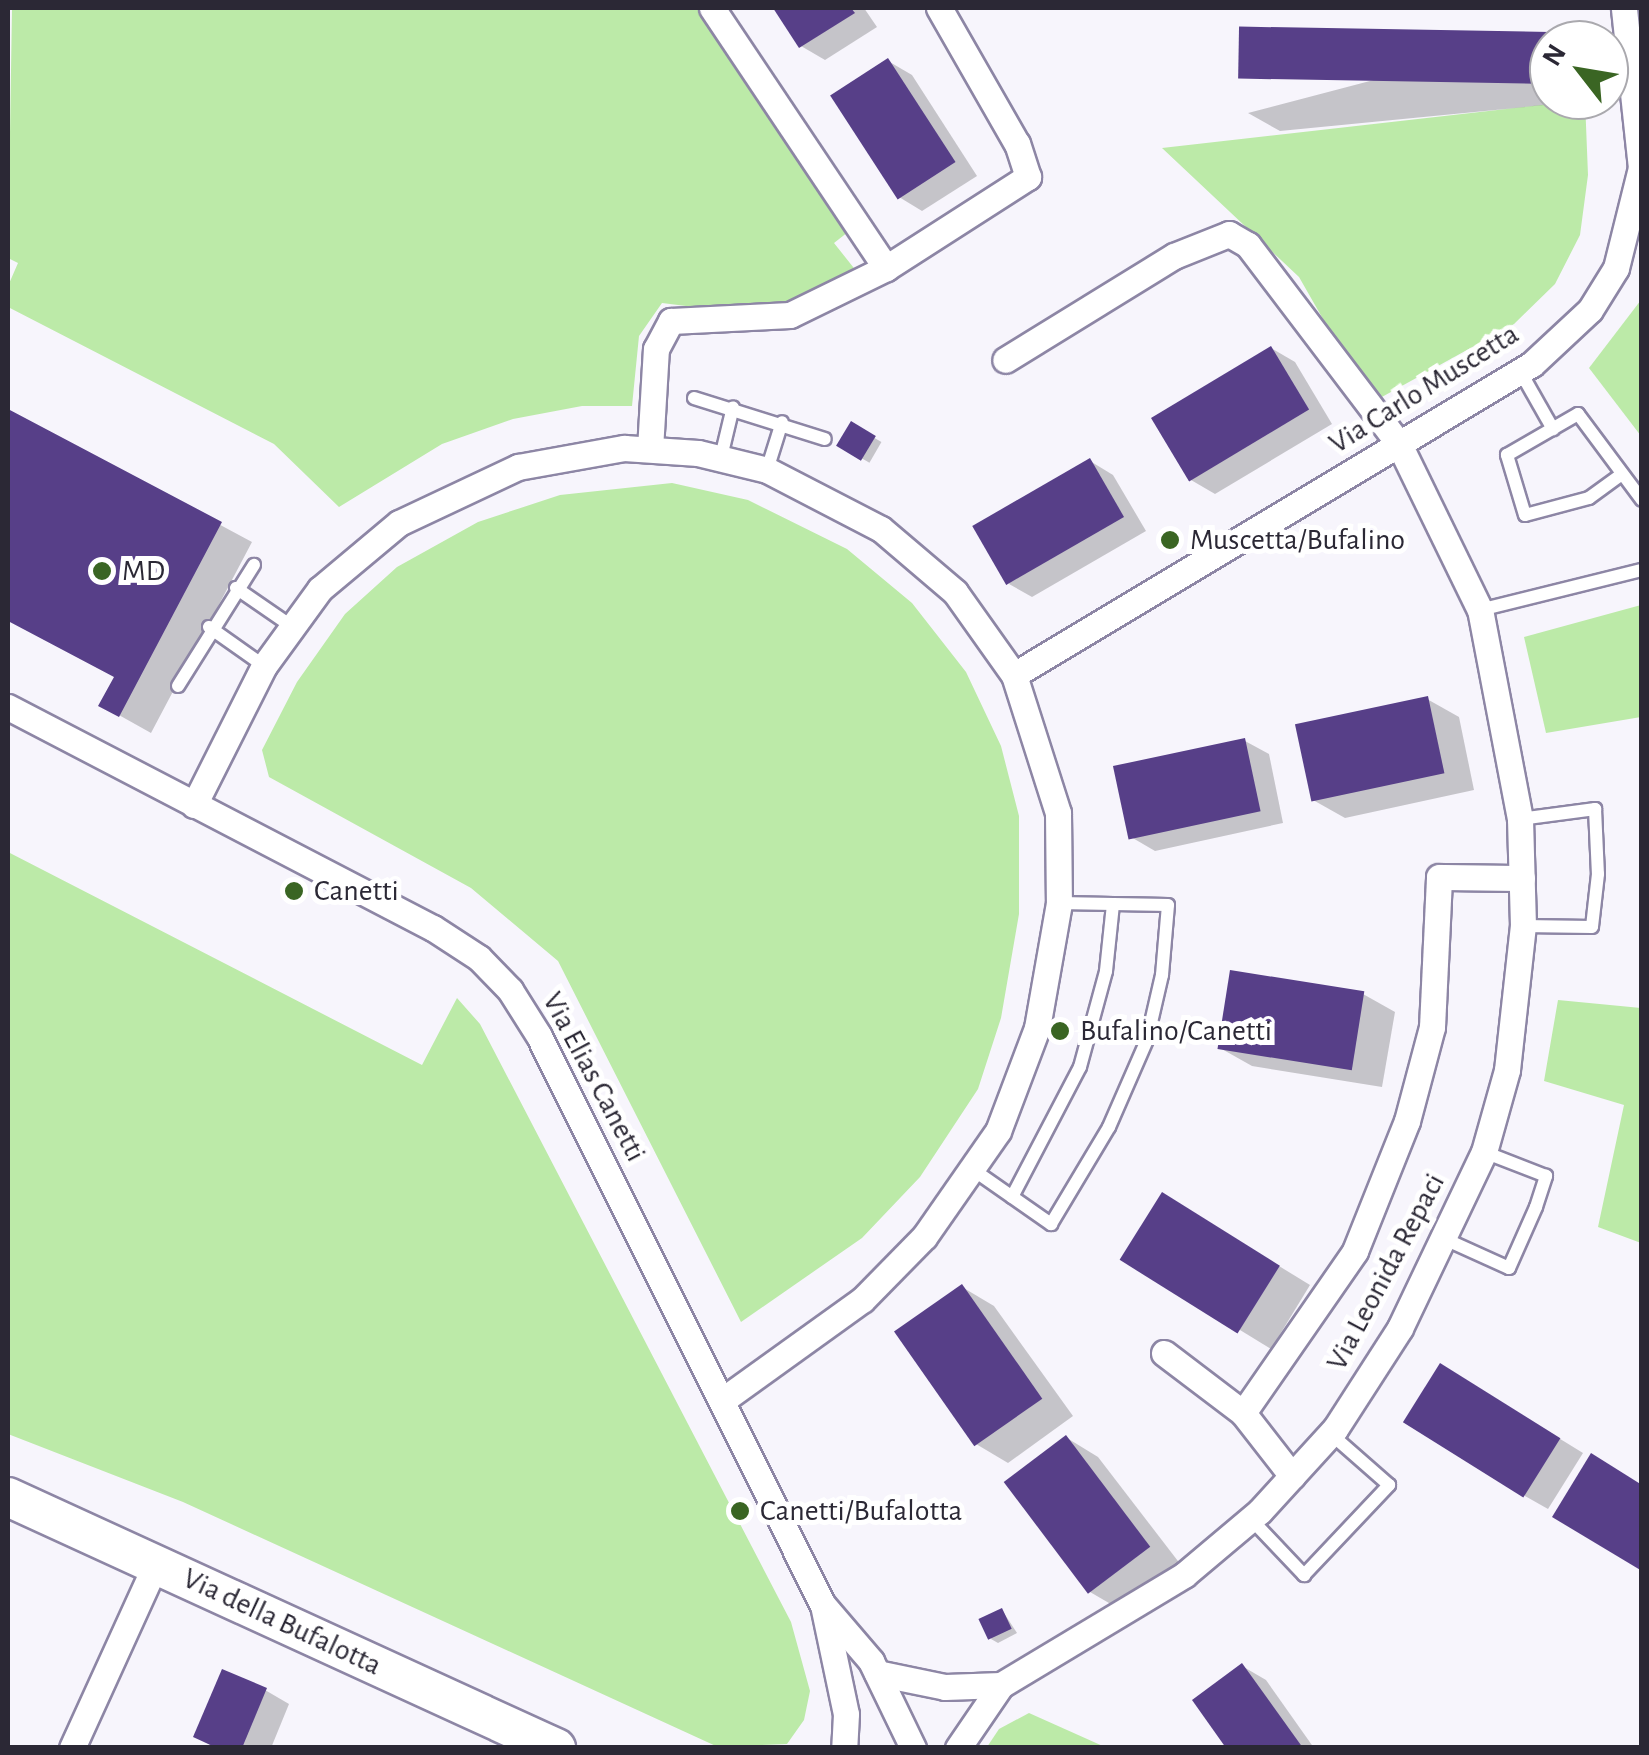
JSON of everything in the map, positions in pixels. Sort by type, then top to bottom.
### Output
[{"type":"street","points":[[712,8],[886,268]]},
{"type":"street","points":[[650,449],[656,349],[671,320],[790,316],[886,268],[1028,177],[1018,144],[938,8]]},
{"type":"street","name":"Via Carlo Muscetta","points":[[1014,675],[1520,372],[1590,310],[1616,268],[1630,225],[1641,168],[1624,8]]},
{"type":"street","name":"Via Leonida Repaci","points":[[958,1748],[1000,1686],[1184,1575],[1250,1518],[1331,1434],[1447,1240],[1484,1152],[1506,1070],[1523,926],[1520,819],[1480,610],[1399,444],[1248,245],[1228,234],[1174,256],[1005,360]]},
{"type":"street","points":[[194,804],[264,666],[291,626],[353,557],[438,501],[544,460],[650,449],[720,457],[767,470],[835,500],[908,549],[969,608],[1014,675],[1055,796],[1059,902],[1032,1045],[975,1171],[877,1286],[724,1399]]},
{"type":"street","name":"Via Elias Canetti","points":[[8,706],[448,936],[510,990],[539,1036],[724,1399],[823,1606]]},
{"type":"street","points":[[1243,1413],[1355,1252],[1407,1121],[1432,1027],[1439,877],[1522,878]]},
{"type":"street","points":[[1164,1353],[1243,1413],[1292,1476]]},
{"type":"street","name":"Via della Bufalotta","points":[[8,1497],[556,1748]]},
{"type":"street","points":[[72,1748],[156,1564]]},
{"type":"street","points":[[823,1606],[878,1674],[912,1748]]},
{"type":"street","points":[[823,1606],[846,1714],[844,1748]]},
{"type":"street","points":[[878,1674],[934,1686],[1000,1686]]},
{"type":"street","points":[[825,1748],[846,1714]]},
{"type":"street","points":[[900,1748],[901,1718]]},
{"type":"lane","points":[[1520,372],[1553,429]]},
{"type":"lane","points":[[694,398],[782,422],[825,439]]},
{"type":"lane","points":[[720,457],[733,407]]},
{"type":"lane","points":[[1622,474],[1589,498],[1524,515],[1507,455],[1578,414],[1642,500]]},
{"type":"lane","points":[[767,470],[782,422]]},
{"type":"lane","points":[[178,686],[209,627],[254,565]]},
{"type":"lane","points":[[1480,610],[1642,570]]},
{"type":"lane","points":[[236,588],[291,626]]},
{"type":"lane","points":[[209,627],[264,666]]},
{"type":"lane","points":[[1520,819],[1594,810],[1598,874],[1592,927],[1523,926]]},
{"type":"lane","points":[[975,1171],[1050,1224],[1109,1127],[1147,1040],[1162,976],[1168,906],[1059,902]]},
{"type":"lane","points":[[1012,1197],[1080,1067],[1106,971],[1113,904]]},
{"type":"lane","points":[[1447,1240],[1509,1268],[1536,1206],[1546,1176],[1484,1152]]},
{"type":"lane","points":[[1250,1518],[1304,1575],[1389,1485],[1331,1434]]},
{"type":"green space","points":[[12,8],[729,8],[862,221],[834,243],[861,277],[781,318],[662,303],[639,336],[632,406],[582,406],[513,419],[442,444],[339,507],[274,444],[8,307],[8,286],[18,263],[8,258]]},
{"type":"green space","points":[[1529,106],[1529,120],[1586,120],[1588,175],[1580,235],[1555,284],[1514,324],[1371,403],[1299,277],[1162,148]]},
{"type":"green space","points":[[1641,300],[1641,436],[1589,368]]},
{"type":"green space","points":[[672,483],[748,500],[847,549],[912,603],[966,672],[1001,746],[1019,816],[1019,914],[1001,1018],[978,1089],[920,1177],[862,1238],[741,1322],[558,961],[471,888],[269,777],[262,750],[297,682],[345,614],[397,567],[478,522],[560,495]]},
{"type":"green space","points":[[1641,605],[1641,717],[1546,733],[1524,637]]},
{"type":"green space","points":[[8,852],[422,1065],[457,998],[480,1024],[791,1622],[810,1691],[804,1720],[787,1744],[718,1747],[183,1502],[8,1434]]},
{"type":"green space","points":[[1558,1000],[1641,1008],[1641,1243],[1598,1227],[1624,1105],[1544,1081]]},
{"type":"green space","points":[[1029,1713],[1105,1747],[987,1747],[999,1729]]},
{"type":"building","points":[[773,8],[851,8],[855,13],[799,48]]},
{"type":"building","points":[[1239,27],[1529,32],[1529,84],[1238,79]]},
{"type":"building","points":[[888,58],[956,162],[898,200],[830,96]]},
{"type":"building","points":[[1271,346],[1309,409],[1189,482],[1151,418]]},
{"type":"building","name":"MD","points":[[8,409],[222,522],[119,717],[98,706],[114,677],[8,621]]},
{"type":"building","points":[[851,421],[876,436],[861,461],[836,446]]},
{"type":"building","points":[[1090,458],[1124,517],[1006,585],[972,526]]},
{"type":"building","points":[[1428,696],[1444,773],[1311,802],[1295,724]]},
{"type":"building","points":[[1245,738],[1261,811],[1129,839],[1113,766]]},
{"type":"building","points":[[1230,970],[1364,991],[1352,1070],[1217,1049]]},
{"type":"building","points":[[1162,1192],[1280,1266],[1237,1334],[1120,1260]]},
{"type":"building","points":[[962,1284],[1042,1399],[974,1446],[894,1332]]},
{"type":"building","points":[[1440,1363],[1560,1438],[1523,1498],[1403,1422]]},
{"type":"building","points":[[1066,1435],[1150,1547],[1088,1594],[1004,1482]]},
{"type":"building","points":[[1591,1453],[1642,1485],[1642,1571],[1552,1517]]},
{"type":"building","points":[[1002,1608],[1012,1629],[988,1640],[978,1619]]},
{"type":"building","points":[[1242,1663],[1303,1748],[1226,1748],[1192,1700]]},
{"type":"building","points":[[222,1669],[267,1688],[242,1748],[217,1748],[193,1737]]},
{"type":"place","name":"Muscetta/Bufalino","points":[[1170,540]]},
{"type":"place","name":"MD","points":[[102,571]]},
{"type":"place","name":"Canetti","points":[[294,891]]},
{"type":"place","name":"Bufalino/Canetti","points":[[1060,1031]]},
{"type":"place","name":"Canetti/Bufalotta","points":[[740,1511]]}]
